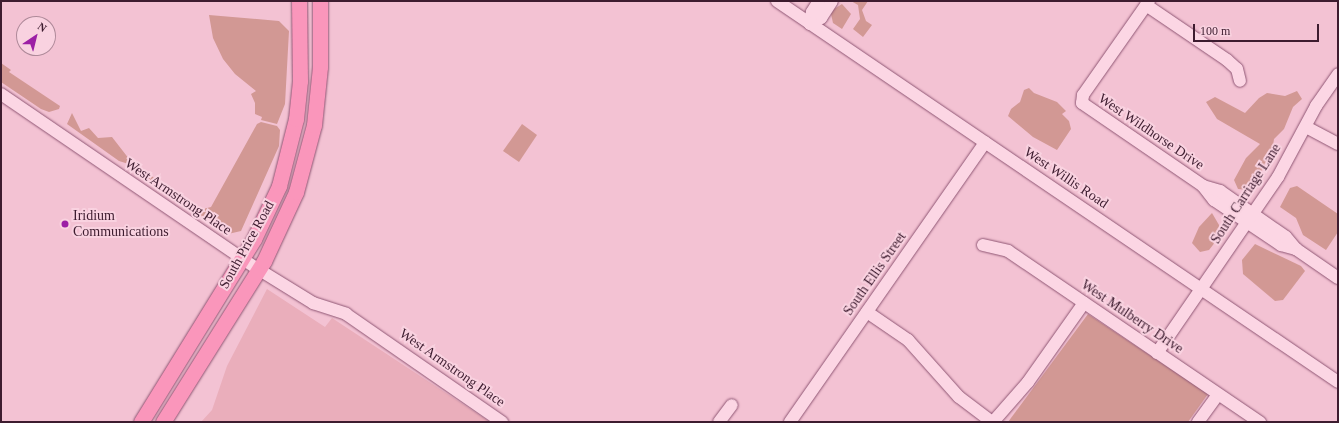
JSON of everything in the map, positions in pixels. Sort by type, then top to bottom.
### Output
[{"type":"main road","name":"South Price Road","points":[[163,422],[258,269],[284,223],[296,192],[314,125],[318,96],[317,3]]},
{"type":"main road","name":"South Price Road","points":[[141,422],[243,258],[267,214],[289,153],[300,82],[300,6]]},
{"type":"main road","points":[[300,6],[309,18],[311,65],[318,96]]},
{"type":"street","name":"West Willis Road","points":[[776,1],[1338,382]]},
{"type":"street","points":[[810,24],[812,12],[819,1]]},
{"type":"street","points":[[810,24],[821,18],[832,1]]},
{"type":"street","points":[[1148,3],[1238,69],[1240,81]]},
{"type":"street","name":"West Wildhorse Drive","points":[[1148,3],[1083,96],[1082,103],[1203,186],[1220,191],[1250,218],[1286,238],[1296,249],[1338,278]]},
{"type":"street","name":"South Carriage Lane","points":[[1157,353],[1278,177],[1316,106],[1338,74]]},
{"type":"street","name":"West Armstrong Place","points":[[1,94],[258,269],[313,303],[346,314],[502,422]]},
{"type":"street","points":[[1306,127],[1338,144]]},
{"type":"street","name":"South Ellis Street","points":[[790,422],[985,142]]},
{"type":"street","name":"West Mulberry Drive","points":[[984,245],[1008,251],[1260,422]]},
{"type":"street","points":[[867,312],[908,340],[959,397],[993,422],[1028,382],[1084,303]]},
{"type":"street","points":[[1198,422],[1218,394]]},
{"type":"street","points":[[719,422],[732,405]]},
{"type":"shaded area","points":[[851,1],[868,1],[862,10],[866,21],[872,25],[863,37],[853,29],[860,19],[858,5]]},
{"type":"shaded area","points":[[842,4],[851,14],[842,29],[833,23],[831,14],[834,9]]},
{"type":"shaded area","points":[[209,15],[279,21],[289,31],[285,104],[277,124],[261,120],[262,117],[255,114],[255,103],[251,94],[256,91],[235,74],[223,59],[213,38]]},
{"type":"shaded area","points":[[1,63],[11,70],[9,72],[60,106],[59,109],[49,112],[41,109],[1,82]]},
{"type":"shaded area","points":[[1029,88],[1034,93],[1057,102],[1066,111],[1062,114],[1069,121],[1071,129],[1057,150],[1033,137],[1008,116],[1011,109],[1020,102],[1024,90]]},
{"type":"shaded area","points":[[1297,91],[1302,99],[1293,107],[1284,129],[1274,139],[1272,152],[1256,181],[1249,190],[1238,189],[1234,180],[1246,158],[1260,144],[1217,119],[1206,102],[1215,97],[1245,113],[1259,98],[1267,93],[1285,96]]},
{"type":"shaded area","points":[[72,113],[81,131],[89,128],[98,138],[112,137],[133,164],[119,161],[67,124]]},
{"type":"shaded area","points":[[261,122],[277,126],[280,130],[279,146],[241,231],[228,234],[142,175],[143,170],[199,210],[211,207],[257,124]]},
{"type":"shaded area","points":[[522,124],[537,135],[519,162],[503,151]]},
{"type":"shaded area","points":[[1297,186],[1338,214],[1338,232],[1326,250],[1303,235],[1296,218],[1280,207],[1290,188]]},
{"type":"shaded area","points":[[1212,213],[1219,225],[1220,236],[1209,250],[1200,252],[1192,243],[1199,227]]},
{"type":"shaded area","points":[[1255,244],[1301,266],[1305,271],[1283,300],[1275,301],[1243,274],[1242,260]]},
{"type":"shaded area","points":[[267,289],[325,327],[332,318],[490,422],[201,422],[212,410],[227,366]]},
{"type":"shaded area","points":[[1088,314],[1208,394],[1188,422],[1008,422]]},
{"type":"place","name":"Iridium Communications","points":[[65,224]]}]
